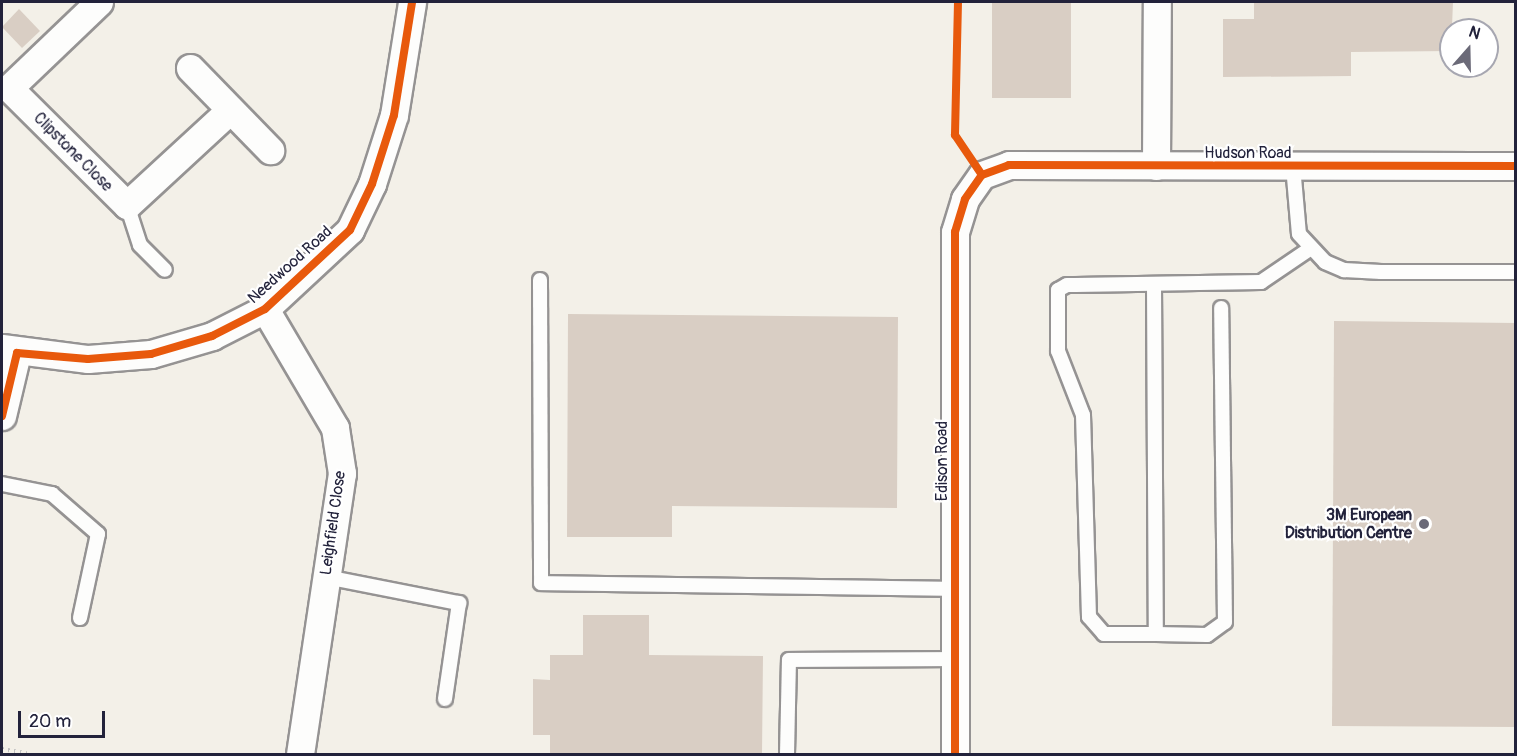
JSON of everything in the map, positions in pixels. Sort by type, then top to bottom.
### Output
[{"type":"street","name":"Clipstone Close","points":[[99,2],[9,88],[127,205],[230,110]]},
{"type":"street","name":"Needwood Road","points":[[9,351],[88,359],[151,354],[212,336],[266,309],[350,230],[372,184],[394,115],[412,2]]},
{"type":"street","points":[[1156,166],[1157,2]]},
{"type":"street","points":[[190,68],[270,150]]},
{"type":"street","name":"Hudson Road","points":[[981,175],[1010,165],[1515,166]]},
{"type":"street","name":"Edison Road","points":[[955,754],[956,232],[965,199],[981,175]]},
{"type":"street","name":"Leighfield Close","points":[[266,309],[336,428],[342,473],[300,754]]},
{"type":"street","points":[[2,416],[9,351]]},
{"type":"lane","points":[[1293,166],[1294,209],[1308,250],[1344,270],[1515,272]]},
{"type":"lane","points":[[127,205],[140,245],[165,270]]},
{"type":"lane","points":[[1221,308],[1225,622],[1207,635],[1098,633],[1089,617],[1083,415],[1058,351],[1056,308],[1058,290],[1067,285],[1261,282],[1308,250]]},
{"type":"lane","points":[[540,280],[541,583],[955,589]]},
{"type":"lane","points":[[1154,284],[1156,634]]},
{"type":"lane","points":[[2,484],[52,494],[98,534],[80,618]]},
{"type":"lane","points":[[326,577],[459,603],[445,699]]},
{"type":"lane","points":[[787,754],[789,660],[955,659]]},
{"type":"path","points":[[2,749],[31,754]]},
{"type":"building","points":[[992,2],[1071,2],[1071,98],[992,98]]},
{"type":"building","points":[[1254,2],[1453,2],[1452,18],[1439,18],[1439,51],[1351,52],[1351,76],[1223,77],[1223,19],[1254,19]]},
{"type":"building","points":[[19,9],[40,31],[22,48],[2,27]]},
{"type":"building","points":[[568,314],[898,317],[897,508],[672,506],[672,537],[567,537]]},
{"type":"building","name":"3M European Distribution Centre","points":[[1334,321],[1516,323],[1516,727],[1332,726]]},
{"type":"building","points":[[583,615],[649,615],[649,655],[763,656],[762,754],[550,754],[550,735],[533,735],[533,679],[550,680],[550,655],[583,655]]},
{"type":"cycle path","points":[[2,416],[17,353],[88,359],[151,354],[212,336],[265,309],[350,230],[372,184],[394,115],[412,2]]},
{"type":"cycle path","points":[[958,2],[955,135],[982,175]]},
{"type":"cycle path","points":[[982,175],[1009,165],[1516,166]]},
{"type":"cycle path","points":[[955,754],[955,232],[965,199],[982,175]]},
{"type":"place","name":"3M European Distribution Centre","points":[[1424,524]]}]
